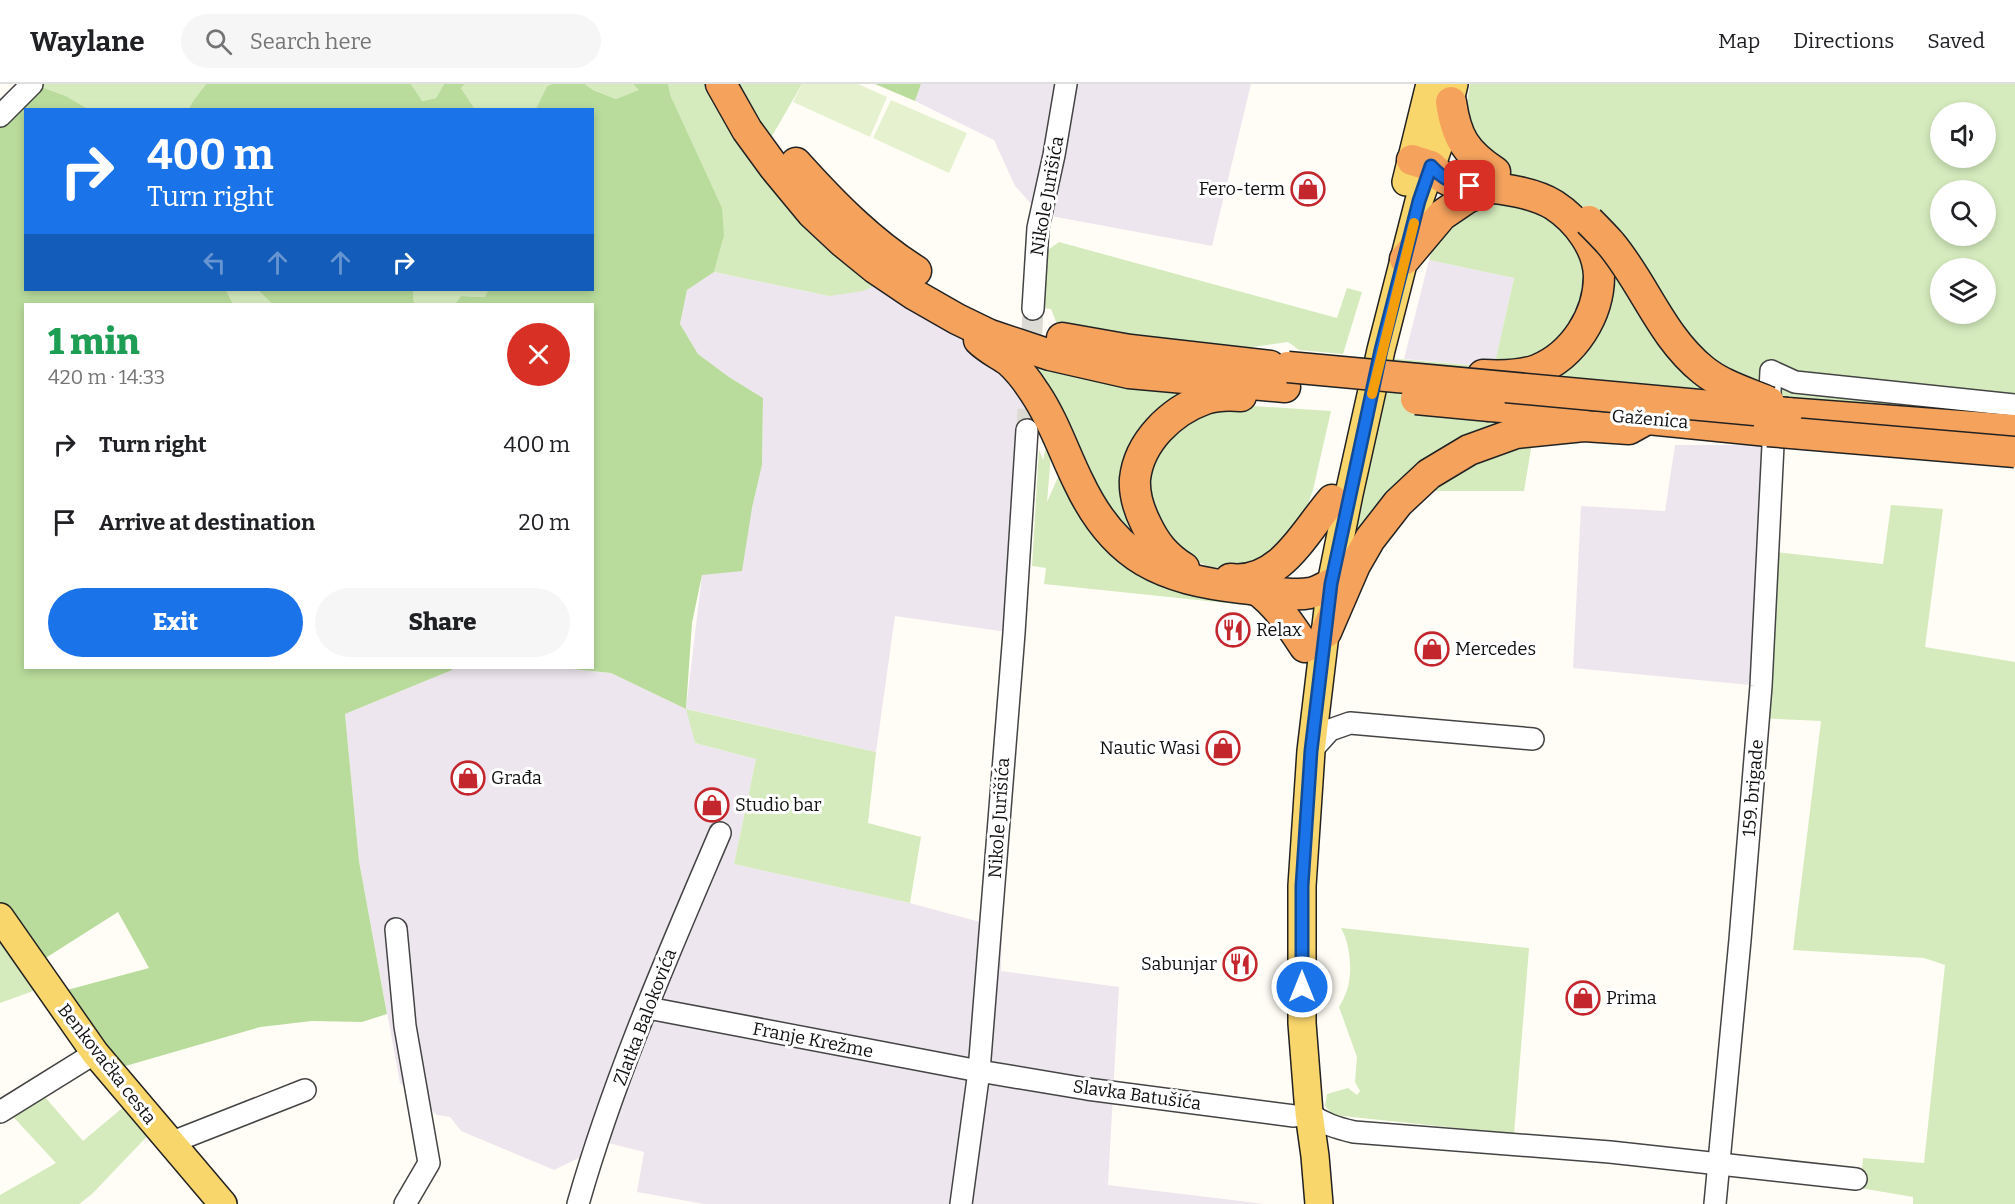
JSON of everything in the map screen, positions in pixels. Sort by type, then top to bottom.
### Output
[{"type":"highway","points":[[721,84],[747,130],[812,213],[875,268],[915,295],[957,319],[990,335],[1050,355],[1129,373],[1287,377]]},
{"type":"highway","points":[[745,84],[771,130],[795,161],[851,221],[912,269],[968,302],[989,313],[1047,334],[1287,377]]},
{"type":"highway","points":[[1445,90],[1455,129],[1462,142],[1492,180]]},
{"type":"highway","points":[[1421,163],[1452,182],[1492,180],[1533,183],[1562,199],[1585,224],[1612,245],[1671,338],[1687,356],[1705,372],[1787,413]]},
{"type":"highway","points":[[1406,259],[1442,215],[1492,180]]},
{"type":"highway","points":[[1418,379],[1434,372],[1504,376],[1525,374],[1564,354],[1590,319],[1596,297],[1599,274],[1585,224]]},
{"type":"highway","points":[[957,319],[983,344],[1010,362],[1034,390],[1046,410],[1097,517],[1132,553],[1168,574],[1208,584],[1296,594],[1321,589]]},
{"type":"highway","points":[[1287,377],[1270,396],[1222,395],[1205,399],[1181,410],[1166,422],[1156,432],[1139,461],[1135,480],[1137,502],[1143,519],[1154,541],[1169,559],[1190,572],[1236,579],[1254,576],[1272,568],[1293,552],[1316,518],[1332,500]]},
{"type":"highway","name":"Gaženica","points":[[1287,377],[1418,379],[1787,413],[2015,430]]},
{"type":"highway","name":"Gaženica","points":[[1287,377],[1647,419],[2015,452]]},
{"type":"highway","points":[[1256,589],[1284,616],[1315,640],[1370,539],[1409,491],[1429,474],[1469,450],[1516,433],[1584,426],[1629,429],[1647,419]]},
{"type":"main road","points":[[1319,1204],[1315,1156],[1301,1114],[1287,1025],[1286,909],[1292,767],[1315,640],[1332,500],[1350,411],[1421,163],[1441,139],[1445,90]]},
{"type":"main road","points":[[1321,589],[1406,259],[1419,201],[1421,163]]},
{"type":"main road","points":[[1302,1204],[1302,886],[1311,751],[1318,695],[1315,640]]},
{"type":"main road","name":"Benkovačka cesta","points":[[0,917],[95,1053],[223,1204]]},
{"type":"street","points":[[0,116],[32,84]]},
{"type":"street","name":"Nikole Jurišića","points":[[1033,309],[1038,228],[1066,84]]},
{"type":"street","name":"159. brigade","points":[[1715,1204],[1761,687],[1773,445],[1771,371],[1796,382],[2015,405]]},
{"type":"street","name":"Nikole Jurišića","points":[[961,1204],[979,1071],[1014,633],[1027,430]]},
{"type":"street","points":[[1318,695],[1339,717],[1350,723],[1533,739]]},
{"type":"street","points":[[1311,751],[1330,730],[1350,723]]},
{"type":"street","name":"Zlatka Balokovića","points":[[578,1204],[593,1151],[648,1008],[720,833]]},
{"type":"street","points":[[396,929],[405,1026],[429,1163],[405,1204]]},
{"type":"street","name":"Franje Krežme","points":[[648,1008],[979,1071]]},
{"type":"street","points":[[0,1112],[95,1053]]},
{"type":"street","name":"Slavka Batušića","points":[[979,1071],[1087,1089],[1301,1114]]},
{"type":"street","points":[[170,1143],[305,1090]]},
{"type":"street","points":[[1301,1114],[1332,1127],[1354,1132],[1610,1152],[1856,1179]]},
{"type":"street","points":[[1315,1156],[1334,1140],[1354,1132]]},
{"type":"shaded area","points":[[921,84],[1251,84],[1212,246],[1040,214],[1015,186],[994,140],[915,101]]},
{"type":"shaded area","points":[[1429,260],[1514,278],[1494,367],[1404,359]]},
{"type":"shaded area","points":[[714,272],[829,296],[900,275],[947,302],[1032,338],[1014,633],[895,616],[876,752],[687,709],[695,743],[756,759],[734,864],[910,903],[1002,928],[1001,971],[1119,987],[1108,1185],[1265,1204],[704,1204],[637,1192],[644,1152],[604,1142],[593,1151],[554,1170],[461,1131],[450,1117],[437,1115],[400,1083],[359,861],[345,714],[452,669],[572,669],[611,673],[686,709],[702,575],[752,508],[762,465],[763,398],[698,354],[680,324],[687,290]]},
{"type":"shaded area","points":[[1675,445],[1773,445],[1761,686],[1573,668],[1581,506],[1665,511]]},
{"type":"green space","points":[[33,84],[206,84],[190,108],[86,108],[66,96]]},
{"type":"green space","points":[[33,84],[66,96],[86,108],[24,108],[24,291],[226,291],[232,303],[24,303],[24,669],[452,669],[345,714],[359,861],[387,1014],[362,1022],[312,1021],[260,1027],[122,1067],[67,990],[149,968],[118,912],[33,966],[0,917],[0,116]]},
{"type":"green space","points":[[206,84],[411,84],[422,101],[436,98],[444,84],[465,84],[461,88],[474,108],[190,108]]},
{"type":"green space","points":[[411,84],[444,84],[436,98],[421,101]]},
{"type":"green space","points":[[465,84],[552,84],[547,86],[537,108],[474,108],[461,88]]},
{"type":"green space","points":[[585,84],[633,84],[640,90],[616,99],[593,90]]},
{"type":"green space","points":[[585,84],[593,90],[616,99],[639,90],[633,84],[668,84],[671,97],[722,208],[724,236],[714,272],[687,290],[680,324],[698,354],[763,398],[762,465],[752,508],[742,571],[702,575],[692,623],[686,709],[611,673],[572,669],[594,669],[594,303],[456,303],[461,296],[485,297],[488,291],[594,291],[594,108],[536,108],[547,86]]},
{"type":"green space","points":[[668,84],[802,84],[768,143],[900,275],[863,291],[829,296],[714,272],[724,236]]},
{"type":"green space","points":[[802,84],[858,84],[887,97],[870,137],[793,102]]},
{"type":"green space","points":[[875,84],[921,84],[915,101]]},
{"type":"green space","points":[[1470,84],[2015,84],[2015,452],[1768,431],[1534,431],[1524,491],[1409,491],[1336,561],[1373,357],[1494,367],[1514,278],[1429,260],[1470,137],[1465,116]]},
{"type":"green space","points":[[891,100],[967,133],[949,173],[873,138]]},
{"type":"green space","points":[[1059,242],[1337,318],[1347,288],[1362,292],[1343,354],[1299,350],[1288,342],[1224,351],[1096,334],[1057,324],[1051,309],[1042,308],[1046,254]]},
{"type":"green space","points":[[226,291],[259,291],[271,303],[232,303]]},
{"type":"green space","points":[[259,291],[413,291],[414,303],[271,303]]},
{"type":"green space","points":[[413,291],[488,291],[485,297],[461,296],[456,303],[414,303]]},
{"type":"green space","points":[[1041,363],[1198,391],[1139,446],[1152,549],[1108,515],[1048,392],[1044,378],[1037,377],[1025,365]]},
{"type":"green space","points":[[1221,404],[1331,411],[1313,490],[1303,518],[1269,556],[1239,569],[1210,567],[1182,555],[1163,537],[1148,488],[1150,467],[1168,432]]},
{"type":"green space","points":[[1049,435],[1051,454],[1047,502],[1063,466],[1087,517],[1256,604],[1255,606],[1044,584],[1046,568],[1032,566],[1039,450],[1043,460]]},
{"type":"green space","points":[[1891,505],[1943,509],[1925,647],[2015,662],[2015,1204],[1913,1204],[1913,1197],[1860,1188],[1863,1158],[1924,1163],[1945,965],[1924,958],[1793,950],[1821,721],[1759,718],[1767,551],[1883,564]]},
{"type":"green space","points":[[686,709],[876,752],[868,823],[921,837],[910,903],[734,864],[756,759],[695,743]]},
{"type":"green space","points":[[0,917],[47,986],[0,1003]]},
{"type":"green space","points":[[1341,928],[1529,948],[1514,1134],[1333,1115],[1325,1106],[1327,1094],[1348,1088],[1357,1095],[1360,1091],[1355,1082],[1357,1057],[1339,1007],[1349,983],[1350,967],[1347,942]]},
{"type":"green space","points":[[38,1089],[83,1141],[133,1099],[156,1127],[92,1194],[79,1204],[0,1204],[0,1195],[56,1163],[6,1109]]},
{"type":"tunnel","points":[[1027,430],[1033,309]]},
{"type":"slow traffic","points":[[1372,394],[1414,223]]},
{"type":"place","name":"Fero-term","points":[[1308,189]]},
{"type":"place","name":"Relax","points":[[1233,630]]},
{"type":"place","name":"Mercedes","points":[[1432,649]]},
{"type":"place","name":"Nautic Wasi","points":[[1223,748]]},
{"type":"place","name":"Građa","points":[[468,778]]},
{"type":"place","name":"Studio bar","points":[[712,805]]},
{"type":"place","name":"Sabunjar","points":[[1240,964]]},
{"type":"place","name":"Prima","points":[[1583,998]]},
{"type":"route","points":[[1302,987],[1302,886],[1311,751],[1331,584],[1349,494],[1381,350],[1419,201],[1431,166],[1442,177],[1470,186]]}]
